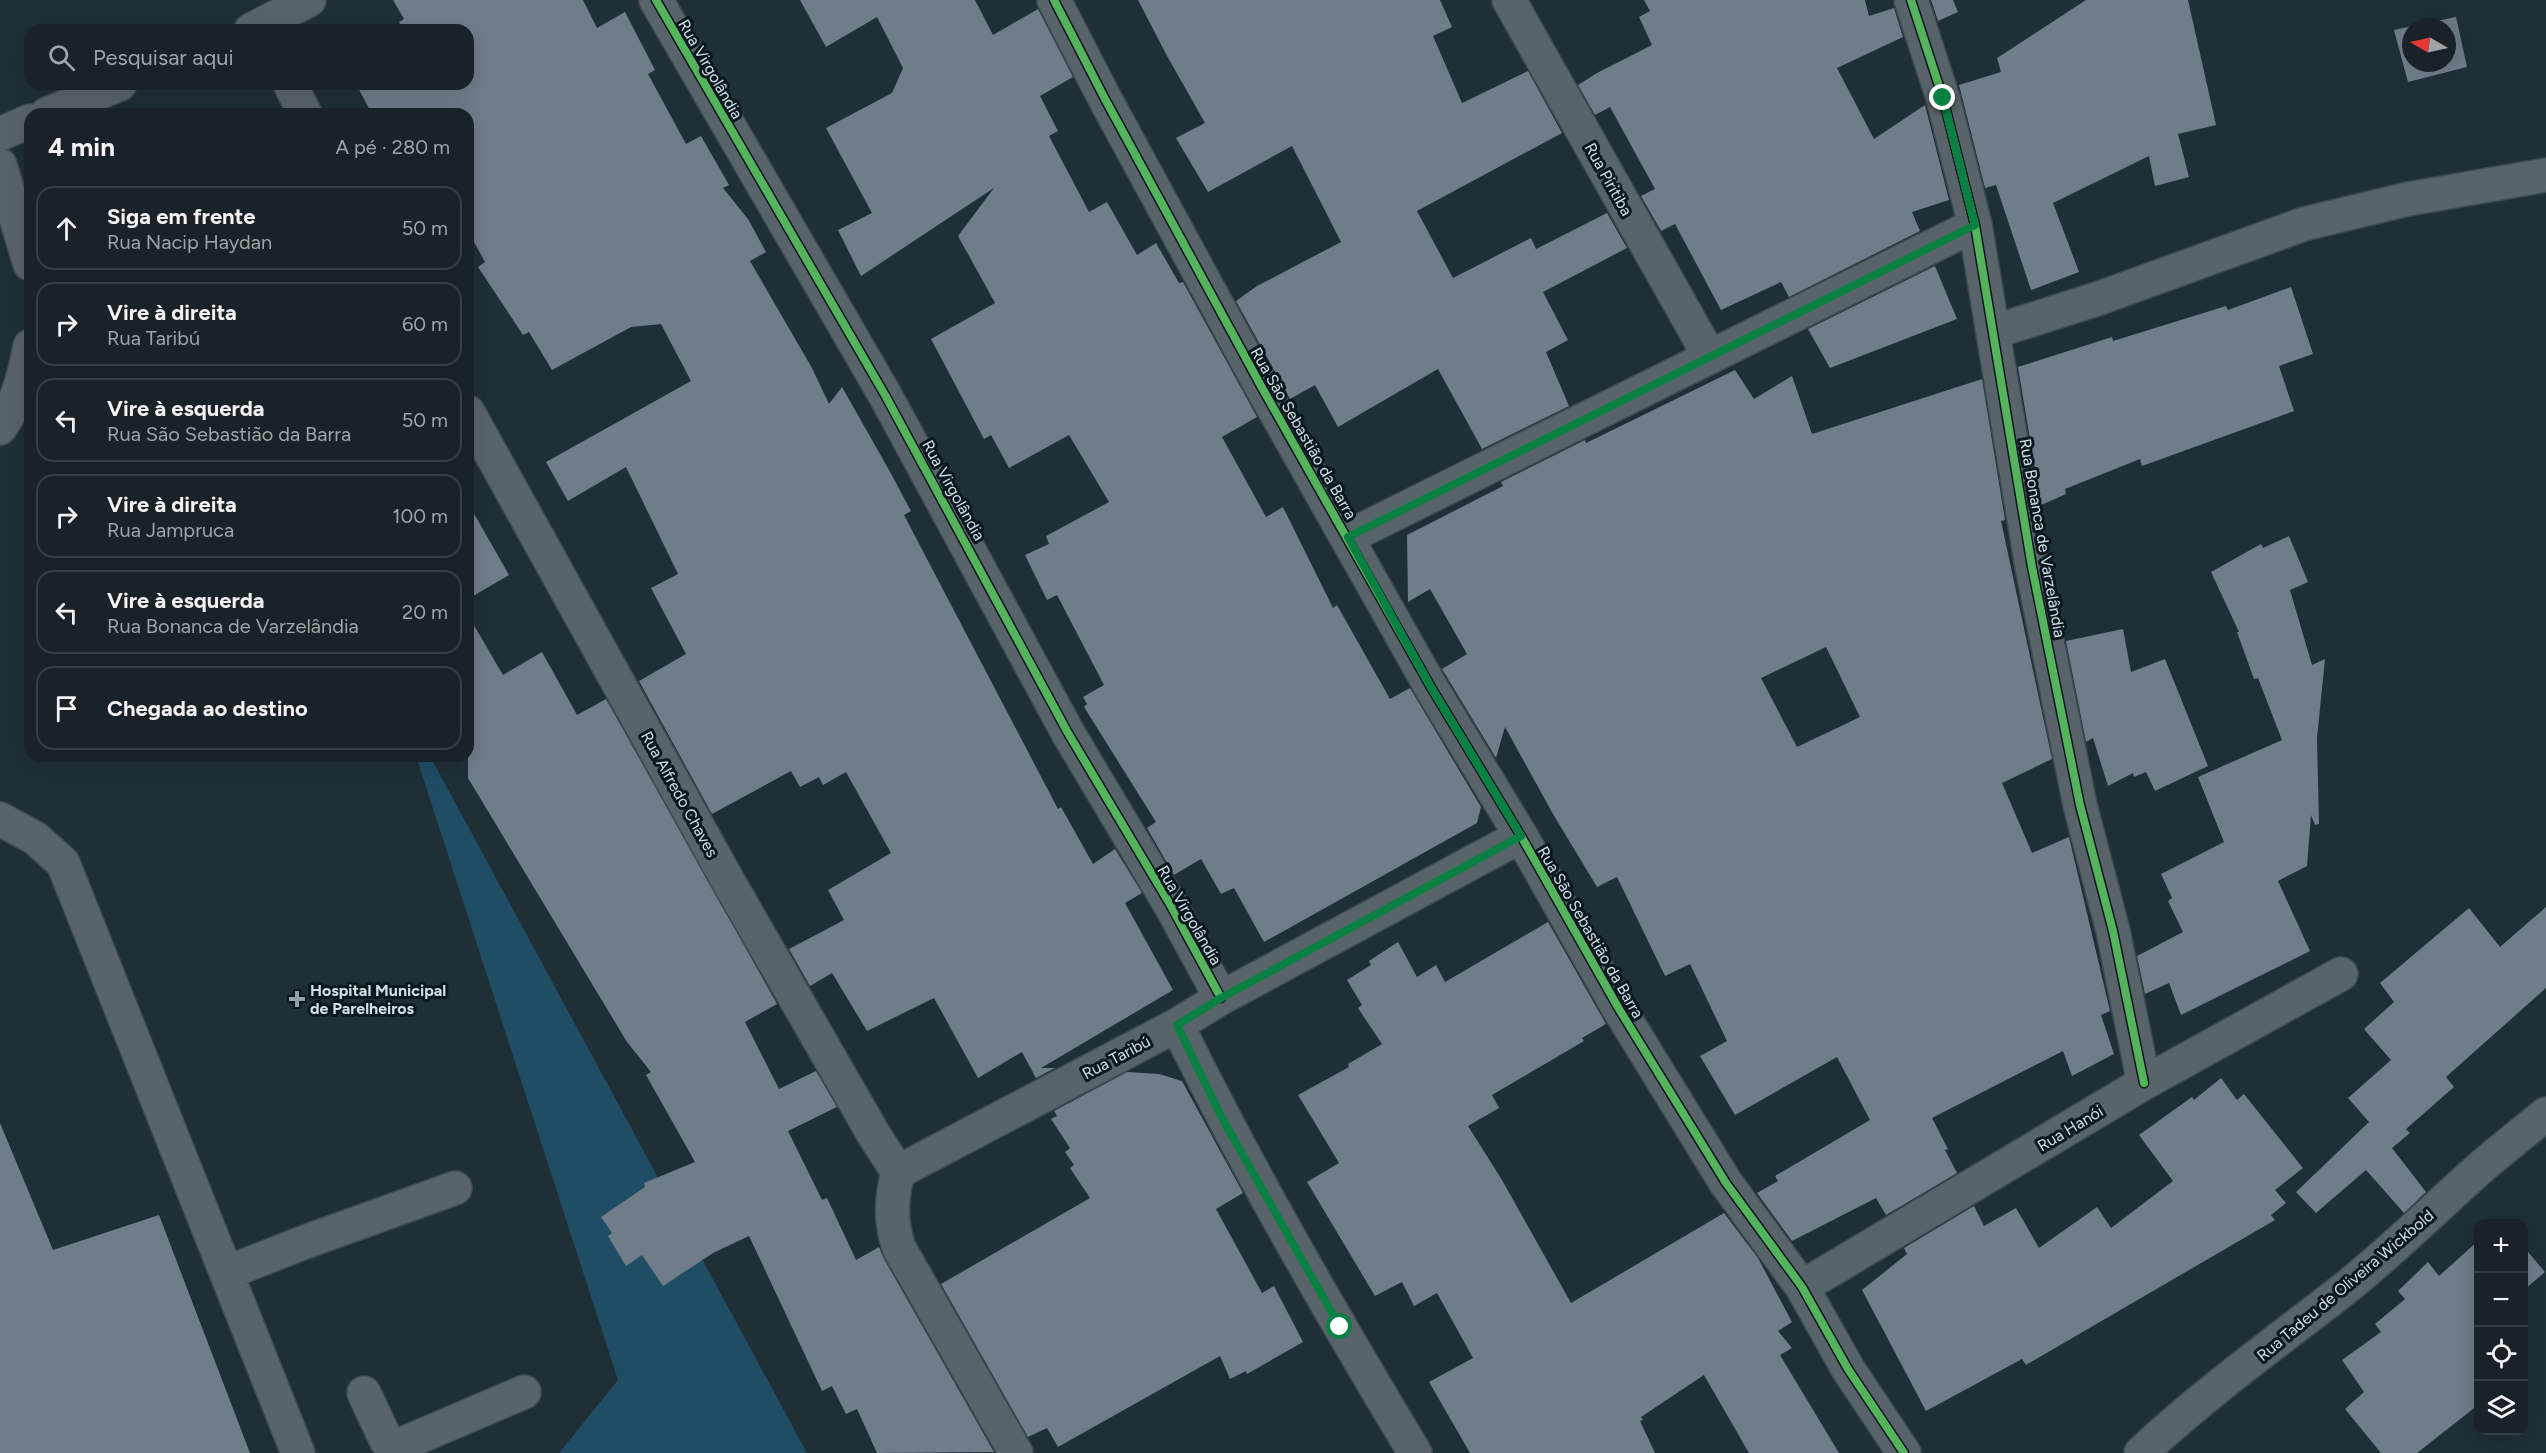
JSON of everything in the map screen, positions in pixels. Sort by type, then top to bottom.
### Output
[{"type":"street","points":[[266,24],[309,0]]},
{"type":"street","name":"Rua Virgolândia","points":[[656,0],[885,395],[1068,733],[1165,896],[1221,998]]},
{"type":"street","name":"Rua São Sebastião da Barra","points":[[1054,0],[1105,99],[1256,376],[1432,689],[1521,836],[1619,1009],[1726,1184],[1802,1287],[1848,1369],[1904,1453]]},
{"type":"street","name":"Rua Piritiba","points":[[1509,0],[1710,357]]},
{"type":"street","name":"Rua Bonanca de Varzelândia","points":[[1911,0],[1943,98],[1975,225],[2032,567],[2080,805],[2113,930],[2144,1083]]},
{"type":"street","points":[[62,108],[105,90]]},
{"type":"street","points":[[293,90],[302,108]]},
{"type":"street","points":[[0,134],[24,124]]},
{"type":"street","points":[[0,165],[24,244]]},
{"type":"street","points":[[1993,332],[2097,299],[2304,224],[2408,199],[2546,175]]},
{"type":"street","points":[[1348,537],[1975,225]]},
{"type":"street","points":[[0,428],[10,414],[24,373]]},
{"type":"street","name":"Rua Alfredo Chaves","points":[[474,423],[728,881],[874,1135],[898,1172]]},
{"type":"street","points":[[0,819],[34,838],[63,863],[298,1453]]},
{"type":"street","name":"Rua Taribú","points":[[898,1172],[1177,1025],[1221,998],[1521,836]]},
{"type":"street","name":"Rua Hanói","points":[[1802,1287],[2144,1083],[2341,974]]},
{"type":"street","points":[[1177,1025],[1222,1118],[1340,1327],[1415,1453]]},
{"type":"street","name":"Rua Tadeu de Oliveira Wickbold","points":[[2141,1453],[2168,1428],[2361,1275],[2479,1169],[2546,1114]]},
{"type":"street","points":[[898,1172],[891,1204],[892,1227],[899,1248],[1016,1453]]},
{"type":"street","points":[[226,1273],[304,1242],[455,1188]]},
{"type":"street","points":[[364,1393],[386,1440],[391,1445],[400,1446],[524,1392]]},
{"type":"shaded area","points":[[418,762],[433,762],[807,1453],[559,1453],[618,1380]]},
{"type":"building","points":[[393,0],[583,0],[597,28],[625,12],[655,70],[648,74],[686,144],[701,136],[729,185],[723,188],[748,219],[766,252],[750,261],[812,368],[829,404],[842,387],[889,470],[911,511],[904,515],[1058,809],[1061,807],[1093,864],[1115,849],[1142,893],[1125,903],[1173,990],[1041,1068],[1055,1068],[1036,1078],[1022,1052],[978,1078],[934,998],[867,1031],[832,973],[810,986],[789,949],[844,920],[828,890],[891,853],[846,772],[823,785],[819,777],[800,787],[791,771],[712,814],[639,681],[686,654],[651,588],[678,574],[626,467],[568,501],[546,462],[691,381],[661,324],[631,327],[552,370],[529,332],[523,335],[478,267],[485,262],[474,242],[474,108],[369,108],[359,90],[474,90],[474,24],[400,24],[399,22],[404,19]]},
{"type":"building","points":[[800,0],[975,0],[993,35],[1038,9],[1073,77],[1040,96],[1058,131],[1049,136],[1089,212],[1107,202],[1137,255],[1156,243],[1179,283],[1183,282],[1257,417],[1222,437],[1266,517],[1283,507],[1333,608],[1337,605],[1390,699],[1410,688],[1481,807],[1477,823],[1264,942],[1234,888],[1221,894],[1201,859],[1174,875],[1147,828],[1156,822],[1084,707],[1087,704],[1083,697],[1104,685],[1057,595],[1047,600],[1025,555],[1049,544],[1046,536],[1109,502],[1069,435],[1009,468],[991,435],[984,439],[931,339],[995,303],[958,236],[994,188],[861,276],[838,230],[872,213],[826,128],[892,93],[903,68],[877,17],[826,47]]},
{"type":"building","points":[[1138,0],[1440,0],[1452,27],[1433,36],[1462,103],[1528,71],[1562,133],[1417,211],[1453,278],[1531,238],[1536,249],[1607,213],[1627,248],[1543,292],[1568,340],[1546,352],[1569,406],[1482,449],[1438,369],[1338,427],[1315,385],[1290,399],[1236,301],[1257,286],[1341,242],[1292,146],[1208,192],[1176,138],[1205,123]]},
{"type":"building","points":[[1644,0],[1865,0],[1869,16],[1894,8],[1903,37],[1837,68],[1874,139],[1925,105],[1949,200],[1912,212],[1920,231],[1789,297],[1781,282],[1721,310],[1675,224],[1661,231],[1641,196],[1655,189],[1610,107],[1595,115],[1578,85],[1652,45],[1639,17],[1650,11]]},
{"type":"building","points":[[1931,0],[1953,0],[1958,12],[1938,21]]},
{"type":"building","points":[[2086,0],[2188,0],[2216,125],[2178,134],[2189,177],[2155,186],[2149,156],[2053,203],[2079,272],[2031,290],[1996,185],[1985,188],[1959,85],[2001,72],[1997,58]]},
{"type":"building","points":[[2456,17],[2467,67],[2456,70],[2456,18],[2451,18]]},
{"type":"building","points":[[2402,28],[2402,60],[2394,30]]},
{"type":"building","points":[[2405,72],[2447,72],[2408,82]]},
{"type":"building","points":[[1935,266],[1957,319],[1830,368],[1808,329]]},
{"type":"building","points":[[2291,287],[2313,354],[2279,366],[2294,411],[2142,466],[2140,459],[2065,489],[2066,494],[2041,505],[2018,367],[2112,337],[2113,341],[2226,306],[2228,310]]},
{"type":"building","points":[[1735,370],[1754,399],[1792,376],[1812,434],[1982,379],[2005,520],[2001,521],[2052,759],[2002,783],[2032,853],[2069,837],[2110,1011],[2101,1015],[2114,1054],[2072,1076],[2063,1051],[1932,1118],[1957,1173],[1886,1215],[1876,1198],[1792,1241],[1757,1193],[1778,1181],[1775,1176],[1870,1120],[1837,1057],[1735,1115],[1700,1056],[1727,1041],[1690,964],[1665,976],[1617,877],[1597,887],[1505,727],[1496,758],[1442,669],[1467,654],[1430,589],[1408,602],[1407,535],[1503,486],[1501,482],[1585,440],[1586,443]],"holes":[[[1826,647],[1860,717],[1797,747],[1761,678]]]},
{"type":"building","points":[[474,514],[509,575],[474,595]]},
{"type":"building","points":[[2289,536],[2308,582],[2290,590],[2312,665],[2325,659],[2317,738],[2319,824],[2315,825],[2311,815],[2307,866],[2278,881],[2310,951],[2181,1015],[2169,983],[2145,994],[2137,956],[2183,932],[2168,901],[2172,898],[2161,874],[2224,842],[2198,777],[2282,740],[2258,678],[2254,679],[2237,632],[2239,632],[2211,572],[2261,544],[2263,548]]},
{"type":"building","points":[[474,625],[503,675],[542,652],[577,715],[606,699],[777,1004],[745,1022],[779,1089],[816,1071],[837,1107],[788,1131],[822,1200],[827,1198],[856,1260],[879,1247],[994,1452],[877,1453],[857,1409],[846,1414],[832,1386],[822,1391],[749,1236],[713,1253],[663,1286],[642,1255],[626,1266],[608,1236],[612,1233],[601,1217],[645,1187],[644,1183],[695,1162],[646,1075],[651,1072],[627,1042],[468,778],[468,762],[474,762]]},
{"type":"building","points":[[2123,629],[2131,672],[2165,659],[2208,766],[2155,791],[2146,772],[2134,777],[2133,773],[2108,786],[2093,738],[2086,742],[2066,641]]},
{"type":"building","points":[[2546,907],[2546,988],[2446,1077],[2454,1087],[2406,1129],[2410,1133],[2392,1148],[2426,1192],[2404,1213],[2366,1170],[2316,1213],[2296,1192],[2369,1122],[2348,1098],[2391,1060],[2364,1029],[2394,1002],[2380,983],[2469,908],[2500,947]]},
{"type":"building","points":[[1548,922],[1606,1024],[1582,1038],[1584,1041],[1492,1095],[1499,1108],[1468,1126],[1502,1180],[1571,1303],[1724,1213],[1758,1258],[1792,1322],[1778,1331],[1792,1348],[1780,1355],[1839,1453],[1749,1453],[1704,1375],[1641,1417],[1643,1420],[1640,1421],[1655,1453],[1470,1453],[1429,1382],[1473,1358],[1437,1293],[1414,1306],[1402,1282],[1375,1296],[1307,1182],[1339,1163],[1298,1095],[1349,1067],[1348,1064],[1382,1044],[1358,1008],[1362,1005],[1347,980],[1371,965],[1369,961],[1398,942],[1417,977],[1436,965],[1445,982]]},
{"type":"building","points":[[1127,1072],[1159,1074],[1182,1081],[1243,1193],[1216,1209],[1262,1293],[1274,1286],[1303,1342],[1247,1374],[1246,1371],[1230,1379],[1220,1356],[1058,1447],[1047,1428],[1028,1437],[941,1284],[1090,1198],[1070,1168],[1074,1165],[1065,1152],[1070,1148],[1051,1119],[1057,1116],[1054,1111]]},
{"type":"building","points":[[2221,1078],[2237,1100],[2244,1094],[2303,1168],[2275,1190],[2286,1203],[2271,1215],[2275,1220],[2026,1365],[2022,1359],[1926,1411],[1862,1290],[1907,1254],[1904,1248],[1974,1206],[1984,1226],[2016,1208],[2039,1248],[2097,1207],[2111,1228],[2173,1181],[2139,1135],[2192,1097],[2194,1100]]},
{"type":"building","points":[[0,1123],[53,1250],[159,1215],[250,1453],[0,1453]]},
{"type":"building","points":[[2474,1245],[2474,1408],[2417,1453],[2381,1453],[2345,1409],[2364,1392],[2342,1360],[2381,1332],[2375,1324],[2405,1299],[2398,1291],[2428,1262],[2439,1276]]},
{"type":"building","points":[[2528,1252],[2545,1272],[2528,1287]]},
{"type":"cycle path","points":[[656,0],[885,395],[1068,733],[1171,906],[1221,998]]},
{"type":"cycle path","points":[[1054,0],[1105,99],[1261,386],[1432,689],[1521,836],[1619,1009],[1726,1183],[1802,1287],[1848,1369],[1904,1453]]},
{"type":"cycle path","points":[[1911,0],[1943,98],[1975,225],[2032,567],[2080,805],[2113,931],[2144,1083]]},
{"type":"place","name":"Hospital Municipal de Parelheiros","points":[[297,999]]},
{"type":"route","points":[[1340,1327],[1222,1118],[1177,1025],[1221,998],[1521,836],[1432,689],[1348,537],[1975,225],[1943,98]]}]
